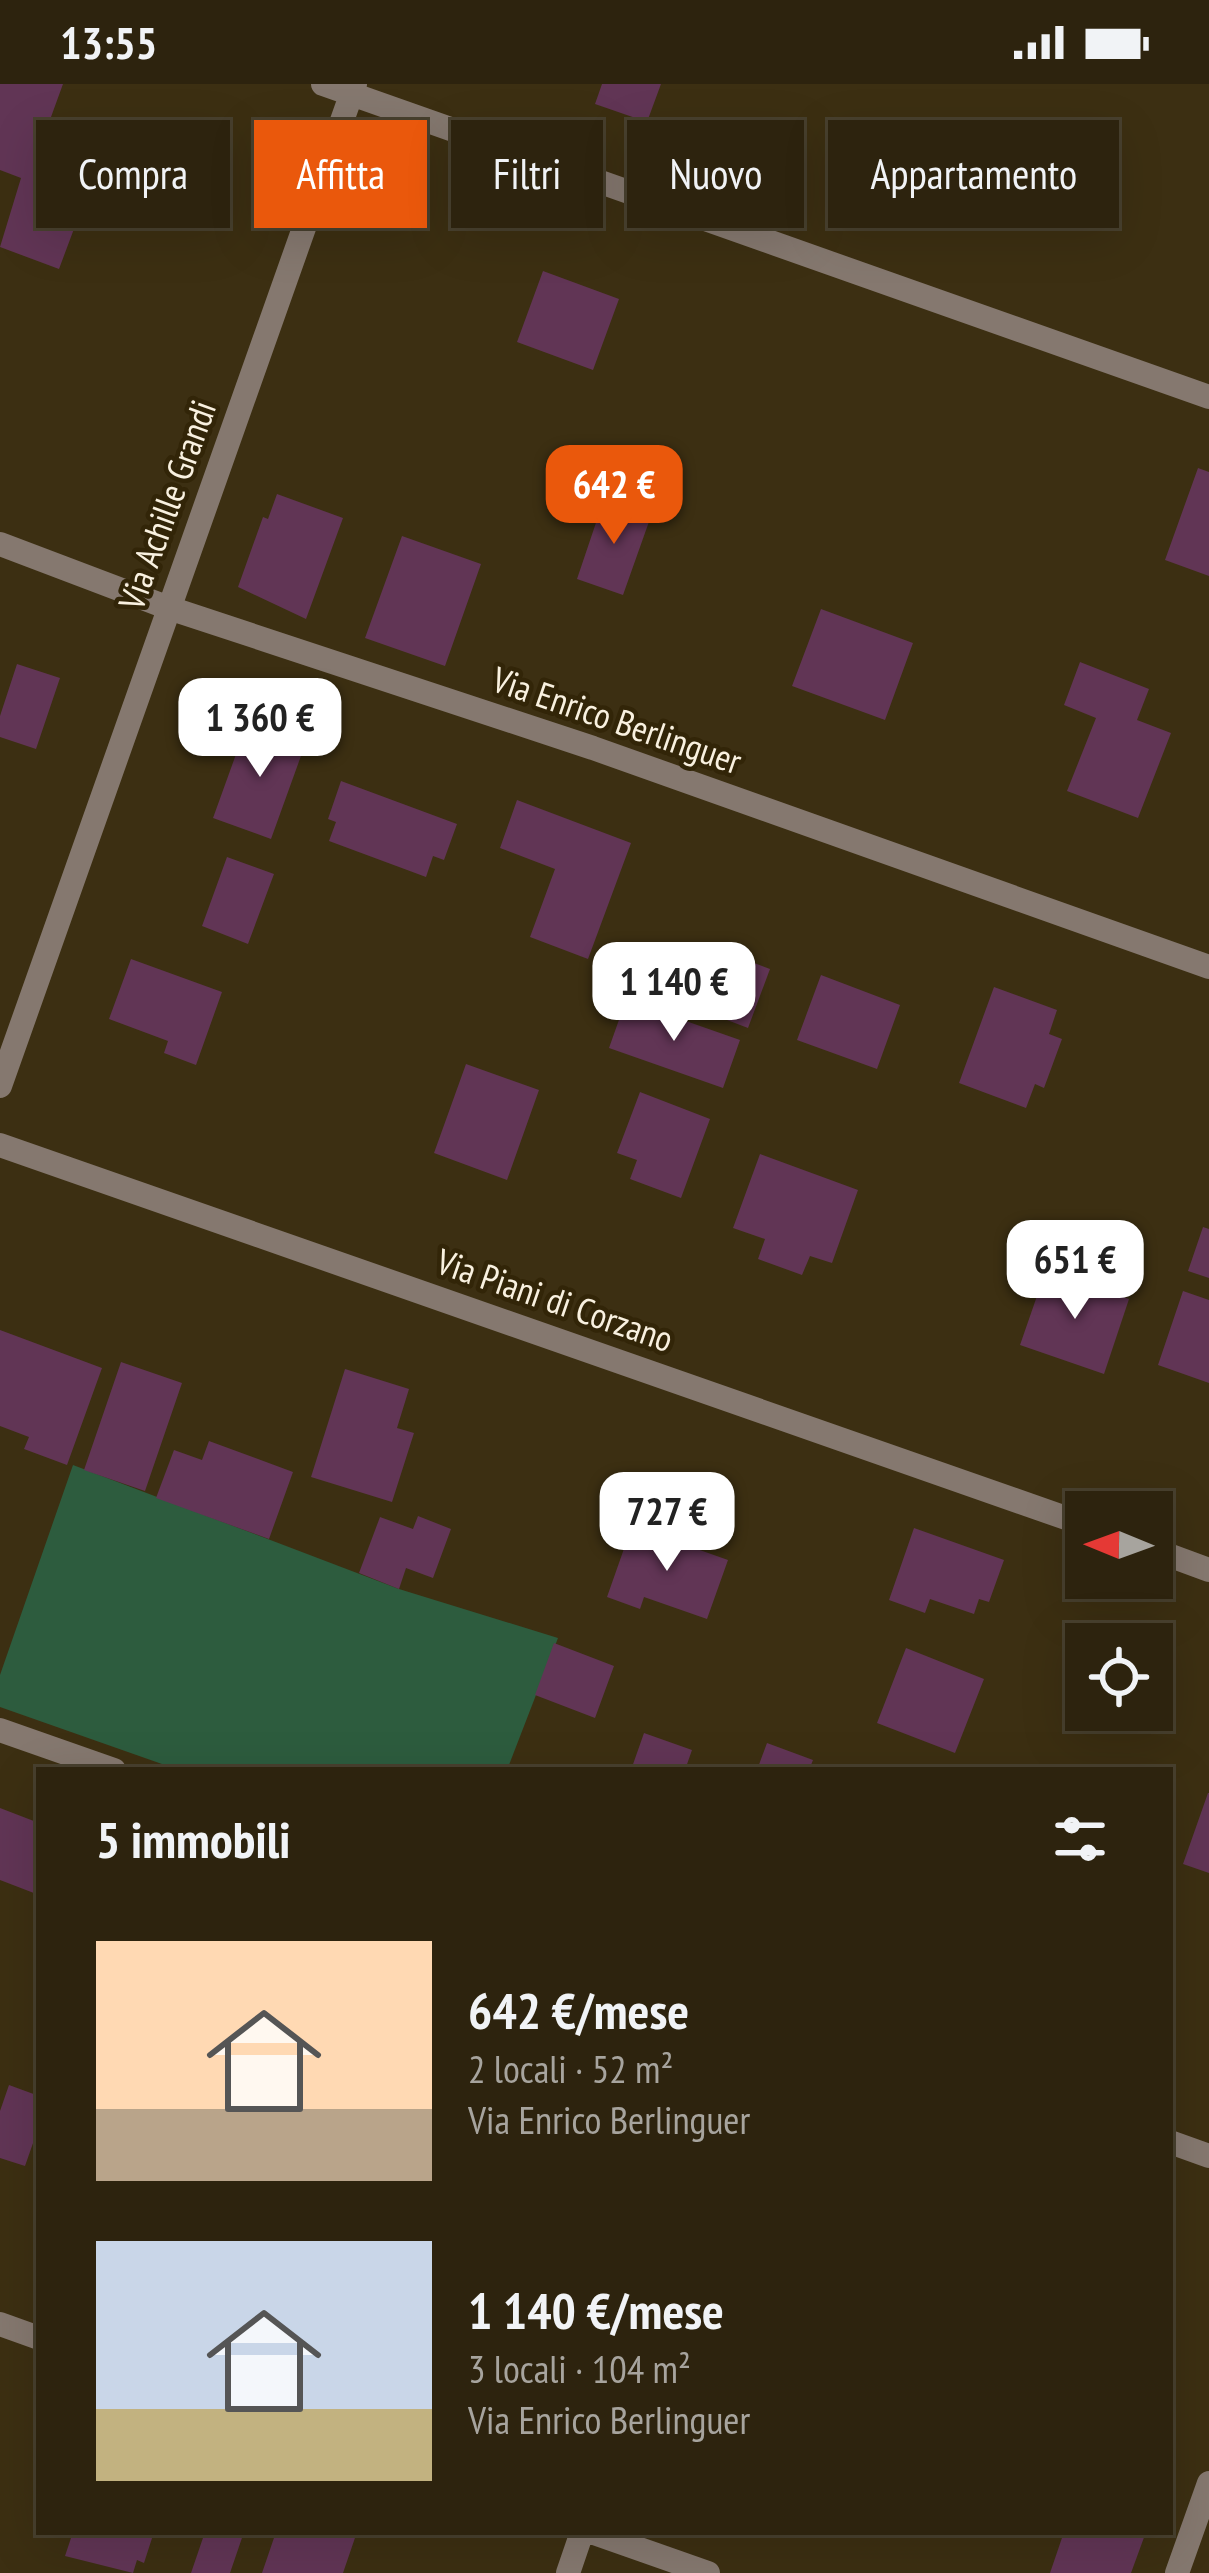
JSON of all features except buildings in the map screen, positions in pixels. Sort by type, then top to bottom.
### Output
[{"type":"street","points":[[323,84],[354,89],[1209,397]]},
{"type":"street","name":"Via Achille Grandi","points":[[0,1086],[354,89]]},
{"type":"street","name":"Via Enrico Berlinguer","points":[[0,544],[169,608],[592,748],[1209,968]]},
{"type":"street","name":"Via Piani di Corzano","points":[[0,1145],[1065,1518]]},
{"type":"street","points":[[1173,1557],[1209,1570]]},
{"type":"street","points":[[0,1730],[105,1767]]},
{"type":"street","points":[[1173,2144],[1209,2156]]},
{"type":"street","points":[[0,2324],[36,2337]]},
{"type":"street","points":[[1178,2573],[1209,2483]]},
{"type":"street","points":[[568,2573],[581,2535]]},
{"type":"street","points":[[600,2535],[708,2573]]},
{"type":"green space","points":[[73,1465],[399,1589],[558,1638],[508,1767],[170,1767],[0,1707],[0,1675]]}]
